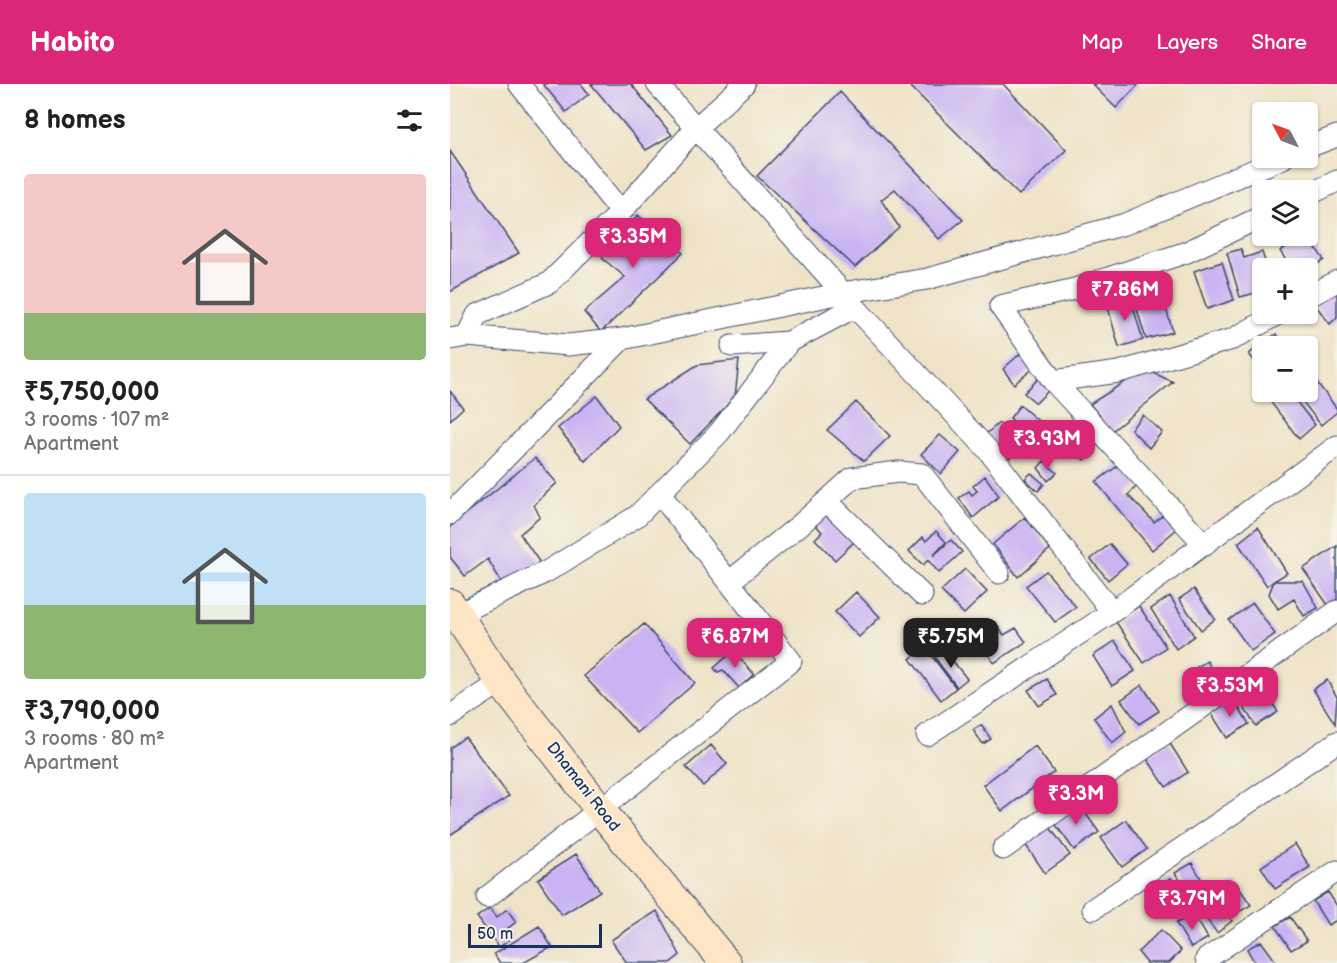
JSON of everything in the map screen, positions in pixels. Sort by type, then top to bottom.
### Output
[{"type":"main road","name":"Dhamani Road","points":[[454,609],[501,682],[601,811],[726,963]]},
{"type":"street","points":[[519,84],[621,212]]},
{"type":"street","points":[[657,84],[849,300],[987,449],[1112,612]]},
{"type":"street","points":[[459,337],[477,315],[549,283],[621,212],[695,129],[744,84]]},
{"type":"street","points":[[1318,143],[1337,136]]},
{"type":"street","points":[[459,337],[568,345],[622,339],[849,300],[1125,224],[1259,168]]},
{"type":"street","points":[[1318,190],[1337,181]]},
{"type":"street","points":[[1205,545],[1053,381],[1000,306],[1076,289],[1187,252],[1252,221]]},
{"type":"street","points":[[1318,291],[1337,280]]},
{"type":"street","points":[[454,609],[546,572],[637,516],[719,433],[789,342],[849,300]]},
{"type":"street","points":[[1053,381],[1119,372],[1221,342],[1258,324]]},
{"type":"street","points":[[450,514],[622,339]]},
{"type":"street","points":[[732,346],[789,342]]},
{"type":"street","points":[[927,735],[1112,612],[1337,446]]},
{"type":"street","points":[[729,582],[852,478],[898,472],[922,474],[999,573]]},
{"type":"street","points":[[487,897],[601,811],[791,661],[660,494]]},
{"type":"street","points":[[827,501],[922,595]]},
{"type":"street","points":[[1003,849],[1337,611]]},
{"type":"street","points":[[450,716],[501,682]]},
{"type":"street","points":[[1093,909],[1337,742]]},
{"type":"street","points":[[1206,959],[1337,871]]},
{"type":"building","points":[[543,84],[581,84],[589,94],[566,112]]},
{"type":"building","points":[[591,84],[631,84],[672,135],[646,150]]},
{"type":"building","points":[[908,84],[1003,84],[1066,150],[1019,195]]},
{"type":"building","points":[[1092,84],[1139,84],[1116,108]]},
{"type":"building","points":[[840,92],[963,220],[939,239],[895,189],[881,200],[899,227],[855,267],[757,176]]},
{"type":"building","points":[[450,151],[519,253],[450,292]]},
{"type":"building","points":[[638,215],[683,253],[601,332],[584,312],[625,277],[602,258]]},
{"type":"building","points":[[1288,246],[1315,246],[1324,260],[1318,264],[1318,258],[1285,258],[1280,251]]},
{"type":"building","points":[[1241,249],[1244,258],[1262,252],[1264,258],[1252,258],[1252,294],[1240,297],[1227,253]]},
{"type":"building","points":[[1222,262],[1234,300],[1207,309],[1194,271]]},
{"type":"building","points":[[1159,285],[1173,332],[1146,339],[1132,293]]},
{"type":"building","points":[[1337,286],[1337,317],[1330,324],[1318,308],[1318,299]]},
{"type":"building","points":[[1130,297],[1143,340],[1119,347],[1107,304]]},
{"type":"building","points":[[1021,353],[1034,368],[1014,384],[1003,369]]},
{"type":"building","points":[[739,360],[735,397],[690,444],[644,399],[697,365]]},
{"type":"building","points":[[1145,369],[1173,382],[1112,431],[1090,404]]},
{"type":"building","points":[[1039,378],[1049,390],[1036,403],[1024,393]]},
{"type":"building","points":[[1318,384],[1337,409],[1337,412],[1321,425],[1303,402],[1318,402]]},
{"type":"building","points":[[450,391],[463,408],[450,420]]},
{"type":"building","points":[[597,396],[619,426],[585,461],[558,428]]},
{"type":"building","points":[[856,402],[890,436],[864,461],[827,430]]},
{"type":"building","points":[[1271,402],[1297,402],[1315,425],[1299,439]]},
{"type":"building","points":[[1020,405],[1045,427],[1035,439],[1010,418]]},
{"type":"building","points":[[1143,415],[1162,432],[1149,448],[1131,429]]},
{"type":"building","points":[[999,423],[1022,443],[1010,458],[986,434]]},
{"type":"building","points":[[1080,427],[1098,443],[1084,460],[1068,446]]},
{"type":"building","points":[[940,435],[960,452],[941,474],[921,454]]},
{"type":"building","points":[[535,458],[557,483],[534,505],[540,517],[520,534],[540,563],[502,583],[488,559],[465,576],[450,557],[450,527]]},
{"type":"building","points":[[1044,461],[1057,473],[1048,481],[1038,468]]},
{"type":"building","points":[[1119,465],[1139,484],[1128,495],[1154,522],[1168,511],[1184,523],[1152,550],[1096,482]]},
{"type":"building","points":[[1031,473],[1044,484],[1038,491],[1025,479]]},
{"type":"building","points":[[985,476],[999,496],[973,518],[959,498],[969,491],[972,495],[977,491],[973,486]]},
{"type":"building","points":[[828,512],[855,541],[835,560],[815,539],[822,532],[815,524]]},
{"type":"building","points":[[1025,517],[1050,549],[1018,577],[993,544]]},
{"type":"building","points":[[1258,527],[1287,573],[1267,586],[1238,543]]},
{"type":"building","points":[[936,531],[946,542],[933,556],[951,540],[962,552],[939,573],[928,560],[923,565],[909,551],[923,537],[926,541]]},
{"type":"building","points":[[1110,544],[1127,564],[1108,580],[1091,559]]},
{"type":"building","points":[[1337,546],[1337,599],[1328,605],[1303,569]]},
{"type":"building","points":[[965,569],[987,592],[964,614],[941,591]]},
{"type":"building","points":[[1046,571],[1076,607],[1055,622],[1026,586]]},
{"type":"building","points":[[1274,581],[1303,581],[1318,608],[1304,616],[1294,599],[1278,609],[1269,594]]},
{"type":"building","points":[[1194,589],[1215,619],[1201,630],[1179,599]]},
{"type":"building","points":[[856,592],[880,617],[859,637],[835,612]]},
{"type":"building","points":[[1170,596],[1194,636],[1176,649],[1151,609]]},
{"type":"building","points":[[1253,603],[1275,634],[1251,651],[1229,620]]},
{"type":"building","points":[[1139,606],[1166,647],[1144,663],[1116,622]]},
{"type":"building","points":[[995,622],[1004,635],[1016,628],[1026,642],[994,663],[974,635]]},
{"type":"building","points":[[644,624],[695,683],[637,733],[584,676]]},
{"type":"building","points":[[1115,641],[1135,671],[1112,686],[1093,656]]},
{"type":"building","points":[[925,647],[956,688],[941,700],[910,659]]},
{"type":"building","points":[[733,651],[754,674],[739,688],[723,670],[718,672],[714,668]]},
{"type":"building","points":[[945,651],[967,679],[957,687],[935,658]]},
{"type":"building","points":[[1207,661],[1219,682],[1210,687],[1197,667]]},
{"type":"building","points":[[1047,679],[1057,695],[1039,706],[1028,690]]},
{"type":"building","points":[[1327,680],[1337,697],[1335,724],[1313,689]]},
{"type":"building","points":[[1258,681],[1278,712],[1256,726],[1236,696]]},
{"type":"building","points":[[1142,685],[1159,711],[1139,724],[1121,700]]},
{"type":"building","points":[[1233,699],[1249,724],[1227,738],[1211,713]]},
{"type":"building","points":[[1112,704],[1126,732],[1112,743],[1094,718]]},
{"type":"building","points":[[981,725],[991,739],[983,744],[973,730]]},
{"type":"building","points":[[465,737],[509,796],[450,835],[450,748]]},
{"type":"building","points":[[1169,742],[1188,772],[1166,787],[1146,757]]},
{"type":"building","points":[[711,745],[727,764],[703,786],[686,767]]},
{"type":"building","points":[[1035,746],[1054,772],[1002,811],[983,785]]},
{"type":"building","points":[[1078,803],[1099,832],[1074,850],[1053,821]]},
{"type":"building","points":[[1126,820],[1147,849],[1122,867],[1101,838]]},
{"type":"building","points":[[1049,826],[1070,855],[1045,873],[1025,844]]},
{"type":"building","points":[[1295,844],[1310,867],[1275,889],[1261,867]]},
{"type":"building","points":[[576,854],[600,891],[562,915],[538,879]]},
{"type":"building","points":[[1192,863],[1207,889],[1192,898],[1175,873]]},
{"type":"building","points":[[1171,878],[1188,905],[1164,917],[1146,893]]},
{"type":"building","points":[[1235,882],[1251,905],[1235,914],[1220,890]]},
{"type":"building","points":[[1328,892],[1337,906],[1337,920],[1328,925],[1313,901]]},
{"type":"building","points":[[1216,901],[1232,921],[1217,933],[1201,912]]},
{"type":"building","points":[[490,908],[497,917],[507,909],[516,922],[507,929],[513,937],[499,947],[477,917]]},
{"type":"building","points":[[657,911],[680,955],[670,963],[627,963],[611,940]]},
{"type":"building","points":[[1194,915],[1208,938],[1191,948],[1176,923]]},
{"type":"building","points":[[1290,917],[1307,941],[1291,950],[1275,926]]},
{"type":"building","points":[[539,926],[552,947],[523,963],[500,963],[494,954]]},
{"type":"building","points":[[1161,930],[1181,951],[1169,963],[1147,963],[1138,952]]},
{"type":"building","points":[[1261,941],[1277,963],[1255,963],[1247,949]]}]
